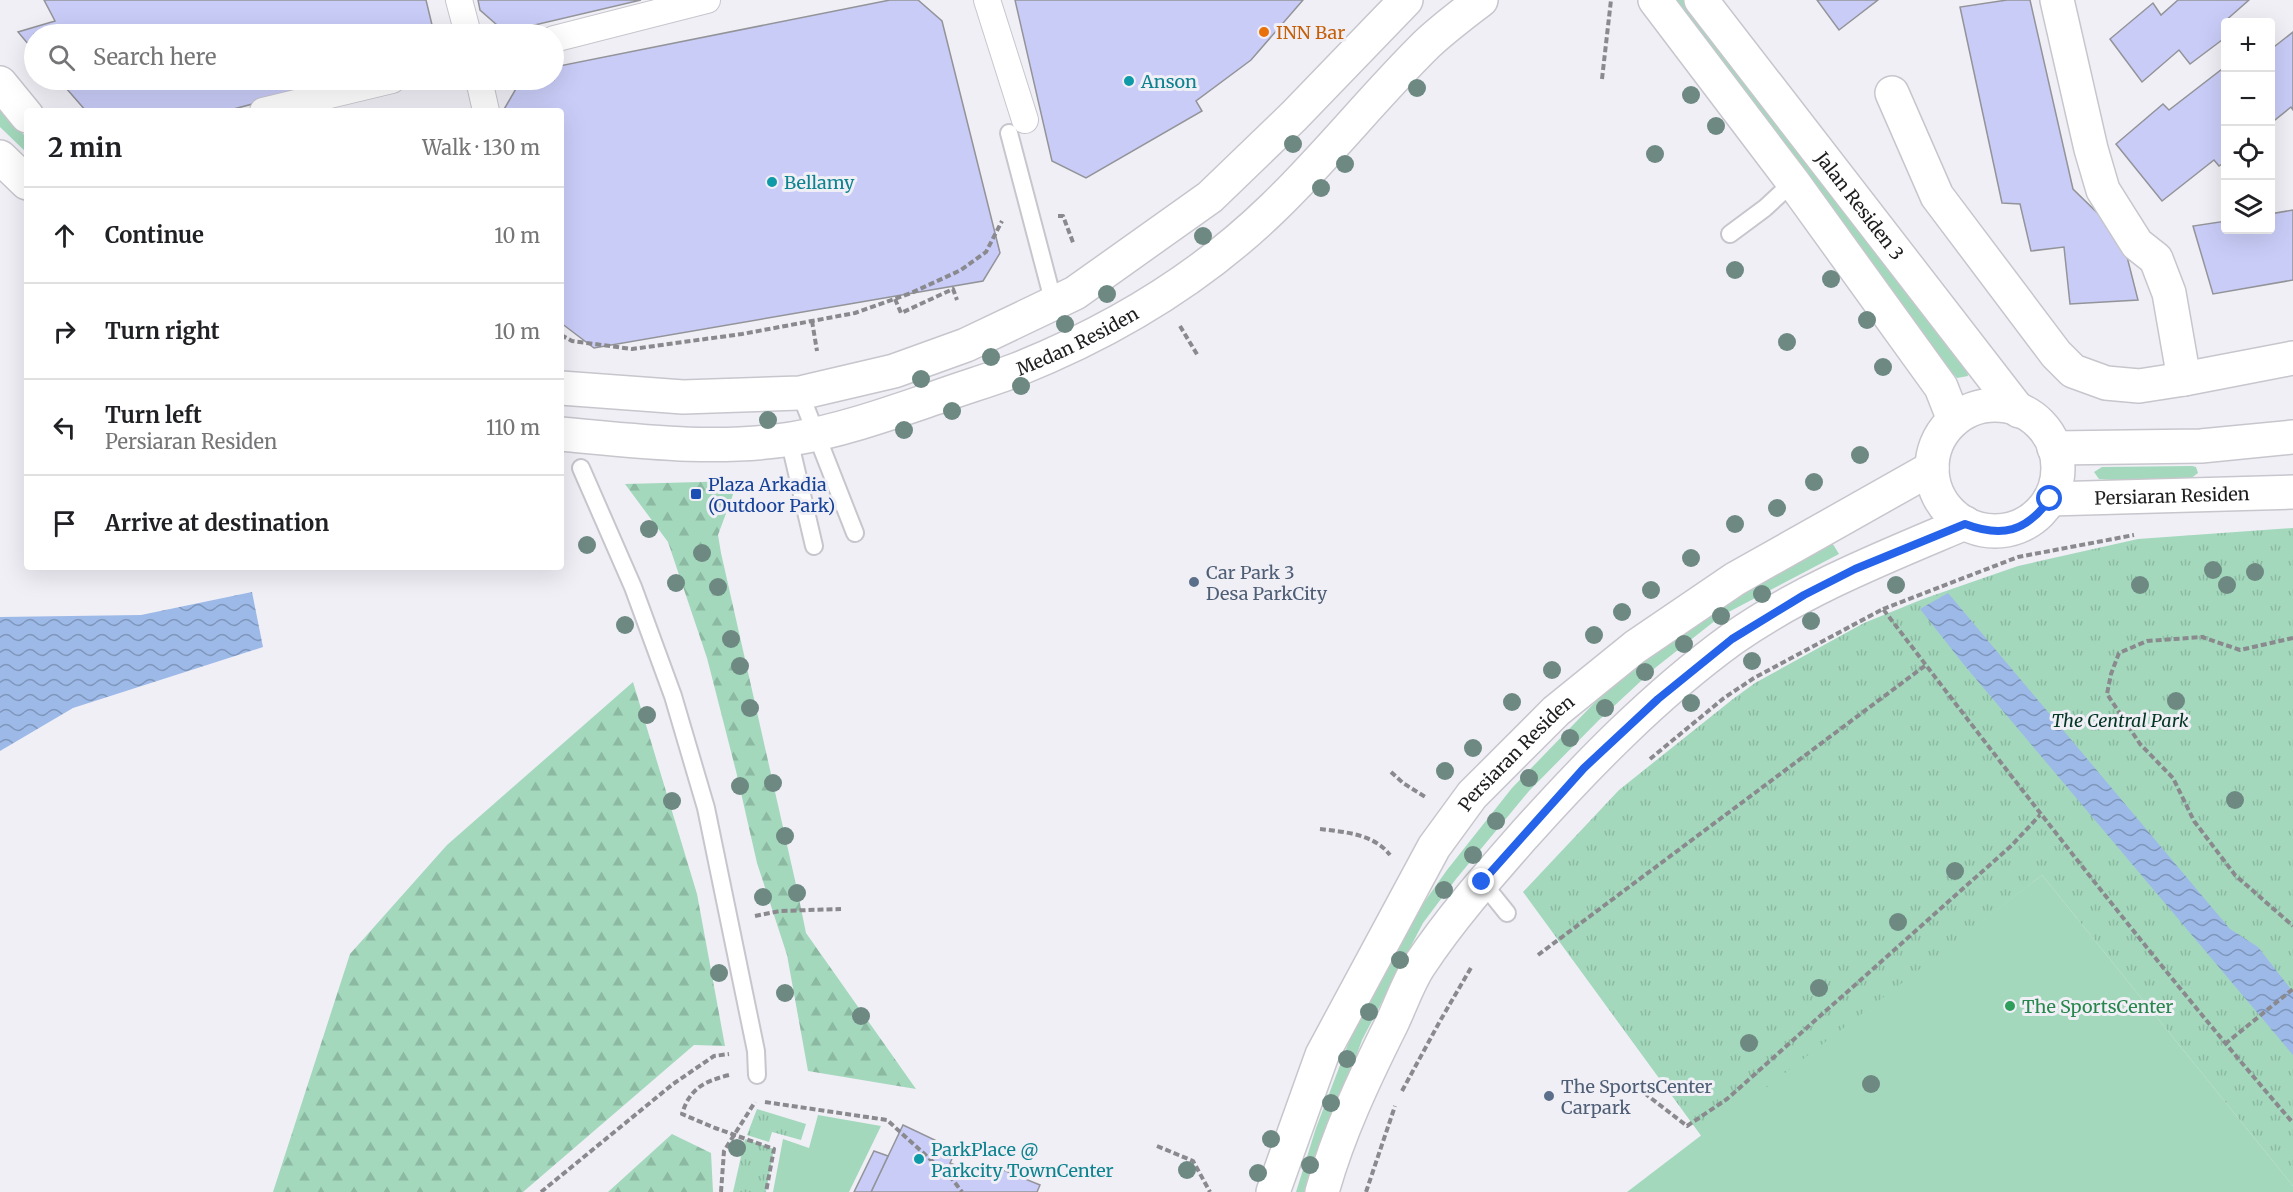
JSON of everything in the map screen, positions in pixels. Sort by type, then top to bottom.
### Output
[{"type":"street","points":[[459,0],[465,24]]},
{"type":"street","points":[[564,36],[707,0]]},
{"type":"street","points":[[987,0],[1017,126]]},
{"type":"street","points":[[564,388],[683,397],[800,393],[904,368],[966,345],[1075,293],[1210,197],[1294,116],[1406,0]]},
{"type":"street","name":"Medan Residen","points":[[564,434],[674,444],[737,444],[803,436],[903,409],[1016,370],[1084,338],[1162,298],[1211,263],[1273,208],[1429,43],[1481,0]]},
{"type":"street","points":[[1655,0],[1793,182],[1941,387],[1954,420]]},
{"type":"street","name":"Jalan Residen 3","points":[[1701,0],[2019,411]]},
{"type":"street","points":[[2057,0],[2091,149],[2103,190],[2137,244],[2156,259],[2169,293],[2184,380]]},
{"type":"street","points":[[0,83],[24,112]]},
{"type":"street","points":[[275,108],[350,90]]},
{"type":"street","points":[[481,90],[485,108]]},
{"type":"street","points":[[1892,93],[1937,196],[2056,354],[2073,371],[2106,383],[2139,386],[2184,380],[2293,358]]},
{"type":"street","points":[[0,157],[24,180]]},
{"type":"street","points":[[1986,406],[2003,406],[2019,411],[2041,426],[2054,448],[2058,466],[2056,483],[2050,499],[2038,515],[2022,526],[2003,531],[1983,531],[1965,524],[1951,514],[1941,501],[1934,485],[1932,468],[1934,451],[1942,434],[1954,420],[1969,411],[1986,406]]},
{"type":"street","points":[[2054,448],[2201,446],[2293,437]]},
{"type":"street","name":"Persiaran Residen","points":[[1273,1192],[1322,1055],[1434,847],[1472,795],[1556,711],[1635,647],[1735,579],[1932,468]]},
{"type":"street","name":"Persiaran Residen","points":[[2050,499],[2293,492]]},
{"type":"street","points":[[1322,1192],[1329,1168],[1376,1055],[1419,967],[1482,882],[1584,768],[1658,699],[1732,639],[1804,595],[1855,569],[1965,524]]},
{"type":"lane","points":[[1017,126],[1054,304]]},
{"type":"lane","points":[[1730,234],[1765,208],[1793,182]]},
{"type":"lane","points":[[800,393],[814,546]]},
{"type":"lane","points":[[803,436],[826,463],[855,533]]},
{"type":"lane","points":[[581,468],[633,587],[673,696],[706,808],[756,1064]]},
{"type":"lane","points":[[1482,882],[1507,913]]},
{"type":"path","points":[[1602,79],[1611,0]]},
{"type":"path","points":[[1063,216],[1074,244]]},
{"type":"path","points":[[564,337],[572,341],[632,349],[742,334],[855,313],[895,299],[961,270],[986,252],[1004,219]]},
{"type":"path","points":[[895,299],[901,313],[953,289],[957,300]]},
{"type":"path","points":[[812,321],[817,351]]},
{"type":"path","points":[[1178,323],[1198,356]]},
{"type":"path","points":[[1643,765],[1724,699],[1754,678],[1883,609],[2018,557],[2138,534]]},
{"type":"path","points":[[1883,609],[2040,815],[2225,1044],[2293,1123]]},
{"type":"path","points":[[2293,638],[2240,650],[2202,637],[2147,641],[2120,653],[2111,674],[2107,694],[2140,744],[2173,778],[2194,821],[2235,875],[2293,926]]},
{"type":"path","points":[[1538,955],[1926,665]]},
{"type":"path","points":[[1391,772],[1403,783],[1431,801]]},
{"type":"path","points":[[1630,1082],[1687,1126],[1695,1121],[1727,1100],[2012,845],[2040,815]]},
{"type":"path","points":[[1320,829],[1369,838],[1384,846],[1396,863]]},
{"type":"path","points":[[729,921],[780,911],[841,909]]},
{"type":"path","points":[[1366,1192],[1397,1101],[1472,966]]},
{"type":"path","points":[[2225,1044],[2293,989]]},
{"type":"path","points":[[541,1192],[673,1084],[714,1056],[756,1064]]},
{"type":"path","points":[[756,1064],[702,1082],[682,1114],[774,1149],[766,1192]]},
{"type":"path","points":[[721,1192],[724,1151],[753,1101],[887,1120],[962,1192]]},
{"type":"path","points":[[1157,1146],[1193,1161],[1210,1192]]},
{"type":"green space","points":[[1675,0],[1692,0],[1965,358],[1968,376],[1957,378],[1948,368]]},
{"type":"green space","points":[[0,110],[24,135],[24,150],[0,127]]},
{"type":"green space","points":[[2102,467],[2196,467],[2198,473],[2190,479],[2126,481],[2099,479],[2094,472]]},
{"type":"green space","points":[[738,481],[718,535],[806,933],[916,1089],[808,1071],[787,955],[757,863],[707,658],[668,542],[625,484]]},
{"type":"green space","name":"The Central Park","points":[[2293,528],[2293,1186],[2042,875],[1702,1137],[1523,892],[1619,790],[1733,699],[1755,683],[1864,623],[1923,599],[2018,566],[2138,539]]},
{"type":"green space","points":[[1831,541],[1839,554],[1721,616],[1655,668],[1599,720],[1529,791],[1456,879],[1423,923],[1362,1040],[1307,1192],[1296,1192],[1316,1128],[1358,1018],[1415,915],[1447,870],[1512,788],[1603,694],[1681,629]]},
{"type":"green space","points":[[633,682],[697,894],[725,1046],[694,1045],[523,1192],[273,1192],[350,954],[447,845]]},
{"type":"green space","name":"The SportsCenter","points":[[2042,875],[2293,1186],[2293,1192],[1627,1192]]},
{"type":"green space","points":[[757,1109],[806,1124],[801,1140],[772,1132],[769,1142],[747,1135]]},
{"type":"green space","points":[[818,1115],[881,1126],[849,1192],[773,1192],[783,1139],[809,1148]]},
{"type":"green space","points":[[672,1134],[711,1153],[713,1192],[608,1192]]},
{"type":"green space","points":[[745,1139],[774,1149],[766,1192],[733,1192]]},
{"type":"water","points":[[252,592],[263,647],[73,708],[0,751],[0,617],[141,615]]},
{"type":"water","points":[[1948,593],[2230,929],[2258,947],[2293,992],[2293,1055],[1965,666],[1920,609]]},
{"type":"building","points":[[44,0],[426,0],[432,24],[45,24],[55,21]]},
{"type":"building","points":[[478,0],[641,0],[539,24],[496,24],[480,10]]},
{"type":"building","name":"Bellamy","points":[[890,0],[918,0],[942,21],[1000,253],[983,281],[594,348],[564,325],[564,108],[505,108],[515,90],[564,90],[564,65]]},
{"type":"building","name":"Anson","points":[[1015,0],[1303,0],[1251,60],[1196,101],[1202,111],[1086,178],[1052,161]]},
{"type":"building","points":[[1817,0],[1878,0],[1839,30]]},
{"type":"building","points":[[2007,0],[2030,0],[2073,189],[2122,237],[2138,300],[2070,304],[2064,247],[2031,251],[2020,204],[2002,203],[1960,7]]},
{"type":"building","points":[[2178,0],[2249,0],[2229,18],[2221,18],[2221,41],[2190,64],[2179,50],[2142,82],[2110,39],[2153,3],[2161,15]]},
{"type":"building","points":[[24,30],[24,39],[18,32]]},
{"type":"building","points":[[2293,32],[2293,110],[2291,107],[2275,120],[2275,72],[2275,46]]},
{"type":"building","points":[[2221,70],[2221,165],[2219,166],[2214,160],[2162,201],[2116,144],[2163,104],[2169,110]]},
{"type":"building","points":[[68,90],[306,90],[237,108],[83,108]]},
{"type":"building","points":[[2293,210],[2293,280],[2213,294],[2193,226],[2221,222],[2221,234],[2275,234],[2275,213]]},
{"type":"building","name":"ParkPlace @ Parkcity TownCenter","points":[[903,1125],[956,1150],[950,1163],[981,1176],[986,1163],[1040,1185],[1037,1192],[871,1192]]},
{"type":"building","points":[[874,1151],[888,1156],[871,1192],[854,1192]]},
{"type":"place","name":"INN Bar","points":[[1264,32]]},
{"type":"place","name":"Anson","points":[[1129,81]]},
{"type":"place","name":"Bellamy","points":[[772,182]]},
{"type":"place","name":"Plaza Arkadia (Outdoor Park)","points":[[696,494]]},
{"type":"place","name":"Car Park 3 Desa ParkCity","points":[[1194,582]]},
{"type":"place","name":"The SportsCenter","points":[[2010,1006]]},
{"type":"place","name":"The SportsCenter Carpark","points":[[1549,1096]]},
{"type":"place","name":"ParkPlace @ Parkcity TownCenter","points":[[919,1159]]},
{"type":"route","points":[[1482,882],[1584,768],[1658,699],[1732,639],[1804,595],[1855,569],[1965,524],[1983,531],[2003,531],[2022,526],[2038,515],[2050,499]]}]
